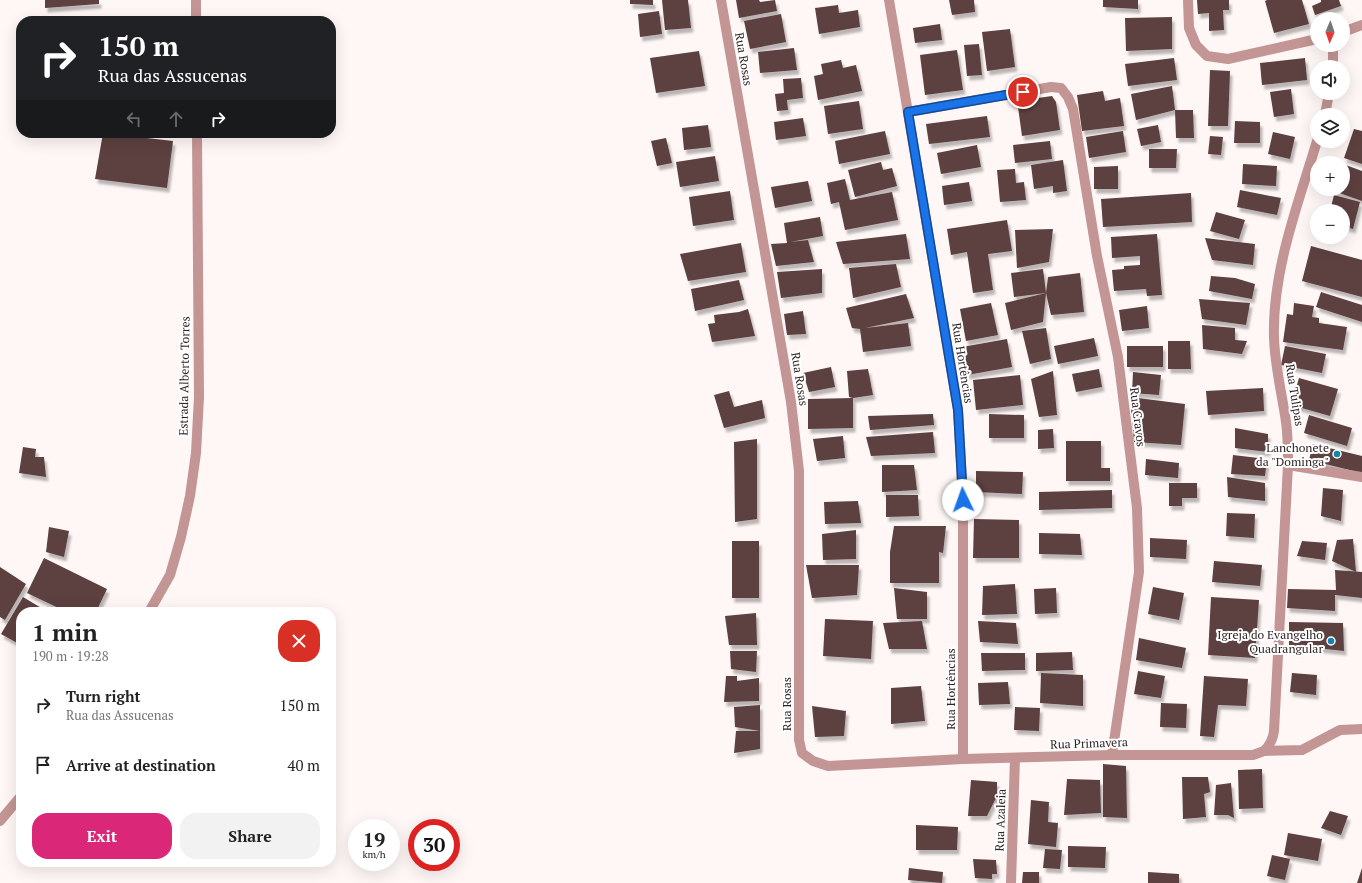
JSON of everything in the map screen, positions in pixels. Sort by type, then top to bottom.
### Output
[{"type":"street","points":[[196,0],[196,16]]},
{"type":"street","name":"Rua Rosas","points":[[721,0],[791,402],[799,472],[799,740],[802,753],[813,761]]},
{"type":"street","name":"Rua Hortências","points":[[889,0],[958,410],[963,500],[963,759]]},
{"type":"street","points":[[1188,0],[1189,28],[1196,45],[1207,56],[1228,59],[1310,41]]},
{"type":"street","points":[[1350,29],[1362,25]]},
{"type":"street","name":"Rua Cravos","points":[[908,112],[1051,87],[1061,88],[1068,97],[1073,109],[1097,256],[1118,357],[1137,508],[1139,572],[1112,755]]},
{"type":"street","name":"Estrada Alberto Torres","points":[[152,607],[170,575],[181,537],[190,496],[196,453],[199,397],[197,138]]},
{"type":"street","name":"Rua Tulipas","points":[[1264,751],[1273,739],[1274,731],[1288,464],[1288,439],[1278,382],[1274,338],[1277,286],[1286,245],[1315,148]]},
{"type":"street","points":[[1288,464],[1362,477]]},
{"type":"street","name":"Rua Primavera","points":[[813,761],[828,766],[963,759],[1112,755],[1253,755],[1264,751],[1302,750],[1340,730],[1362,728]]},
{"type":"street","name":"Rua Azaleia","points":[[1011,883],[1015,758]]},
{"type":"street","points":[[0,821],[16,802]]},
{"type":"building","points":[[45,0],[99,0],[99,4],[45,8]]},
{"type":"building","points":[[630,0],[653,0],[653,5],[630,4]]},
{"type":"building","points":[[662,0],[688,0],[691,28],[665,30]]},
{"type":"building","points":[[736,0],[759,0],[760,2],[775,0],[777,11],[739,18]]},
{"type":"building","points":[[949,0],[974,0],[975,12],[952,15]]},
{"type":"building","points":[[1103,0],[1138,0],[1138,9],[1103,7]]},
{"type":"building","points":[[1197,0],[1229,0],[1229,10],[1223,10],[1224,30],[1209,31],[1209,13],[1198,14]]},
{"type":"building","points":[[1302,0],[1309,24],[1274,33],[1265,1]]},
{"type":"building","points":[[1321,0],[1339,0],[1341,6],[1324,12],[1314,12],[1312,6],[1321,2]]},
{"type":"building","points":[[838,5],[839,13],[858,10],[860,27],[819,34],[815,8]]},
{"type":"building","points":[[659,11],[662,34],[640,37],[638,14]]},
{"type":"building","points":[[781,14],[786,42],[750,49],[744,21]]},
{"type":"building","points":[[1172,17],[1172,49],[1126,51],[1125,18]]},
{"type":"building","points":[[940,24],[942,40],[915,43],[913,28]]},
{"type":"building","points":[[1010,29],[1015,67],[987,71],[982,32]]},
{"type":"building","points":[[979,44],[982,75],[967,76],[964,45]]},
{"type":"building","points":[[794,48],[797,70],[760,73],[758,52]]},
{"type":"building","points":[[957,50],[963,90],[925,95],[920,55]]},
{"type":"building","points":[[699,51],[705,86],[656,93],[650,58]]},
{"type":"building","points":[[1174,58],[1177,80],[1128,86],[1125,64]]},
{"type":"building","points":[[1305,58],[1307,80],[1262,85],[1260,63]]},
{"type":"building","points":[[841,60],[843,68],[856,65],[862,91],[818,100],[814,76],[823,74],[821,64]]},
{"type":"building","points":[[1210,70],[1230,71],[1228,126],[1208,126]]},
{"type":"building","points":[[801,78],[803,98],[787,100],[788,110],[777,111],[775,94],[784,93],[783,79]]},
{"type":"building","points":[[1172,86],[1175,110],[1136,120],[1131,94]]},
{"type":"building","points":[[1291,89],[1294,114],[1274,117],[1270,92]]},
{"type":"building","points":[[1103,91],[1105,101],[1120,98],[1124,126],[1082,131],[1077,95]]},
{"type":"building","points":[[1052,96],[1056,102],[1060,130],[1022,136],[1018,107],[1032,105],[1031,99]]},
{"type":"building","points":[[859,101],[863,129],[828,134],[824,106]]},
{"type":"building","points":[[1175,110],[1193,110],[1194,138],[1176,138]]},
{"type":"building","points":[[987,116],[990,137],[929,144],[926,124]]},
{"type":"building","points":[[803,118],[806,136],[776,140],[774,122]]},
{"type":"building","points":[[1235,121],[1260,122],[1260,143],[1234,143]]},
{"type":"building","points":[[708,125],[711,147],[684,150],[682,128]]},
{"type":"building","points":[[1158,125],[1161,142],[1141,146],[1137,129]]},
{"type":"building","points":[[1354,129],[1362,131],[1362,164],[1350,160],[1350,156],[1345,156],[1347,148],[1350,148],[1350,141]]},
{"type":"building","points":[[885,131],[890,154],[839,164],[835,141]]},
{"type":"building","points":[[1123,131],[1126,152],[1089,158],[1086,137]]},
{"type":"building","points":[[1273,132],[1295,137],[1290,159],[1268,154]]},
{"type":"building","points":[[1210,136],[1223,137],[1221,155],[1208,154]]},
{"type":"building","points":[[102,138],[147,138],[173,141],[167,188],[95,179]]},
{"type":"building","points":[[666,138],[672,163],[657,166],[651,141]]},
{"type":"building","points":[[1050,141],[1052,159],[1015,163],[1013,145]]},
{"type":"building","points":[[977,145],[981,167],[941,174],[937,153]]},
{"type":"building","points":[[1149,149],[1177,149],[1176,168],[1149,168]]},
{"type":"building","points":[[715,156],[719,181],[680,187],[676,162]]},
{"type":"building","points":[[1063,160],[1067,191],[1053,193],[1053,186],[1034,189],[1031,165]]},
{"type":"building","points":[[881,162],[883,170],[892,168],[897,186],[855,197],[848,170]]},
{"type":"building","points":[[1243,164],[1277,166],[1276,186],[1242,184]]},
{"type":"building","points":[[1118,166],[1118,189],[1094,189],[1094,167]]},
{"type":"building","points":[[1350,167],[1362,171],[1362,201],[1348,196],[1350,196]]},
{"type":"building","points":[[1015,169],[1016,183],[1024,182],[1026,200],[1000,202],[997,170]]},
{"type":"building","points":[[845,179],[850,200],[892,192],[898,220],[845,230],[839,202],[831,204],[827,183]]},
{"type":"building","points":[[808,181],[812,201],[775,208],[771,187]]},
{"type":"building","points":[[969,182],[972,201],[944,205],[942,186]]},
{"type":"building","points":[[1240,190],[1281,198],[1277,215],[1237,207]]},
{"type":"building","points":[[730,191],[734,220],[693,226],[689,197]]},
{"type":"building","points":[[1191,193],[1192,222],[1103,227],[1101,199]]},
{"type":"building","points":[[1334,196],[1360,202],[1353,229],[1350,228],[1350,204],[1332,204]]},
{"type":"building","points":[[1216,212],[1245,220],[1239,239],[1210,231]]},
{"type":"building","points":[[820,217],[823,236],[790,242],[808,240],[814,262],[776,266],[771,244],[787,243],[784,223]]},
{"type":"building","points":[[1007,220],[1012,251],[988,254],[993,290],[973,293],[967,252],[951,255],[947,229]]},
{"type":"building","points":[[1053,229],[1049,262],[1017,268],[1015,230]]},
{"type":"building","points":[[906,234],[910,259],[843,264],[836,242]]},
{"type":"building","points":[[1157,234],[1162,295],[1147,296],[1146,289],[1114,291],[1112,270],[1124,269],[1124,266],[1140,265],[1140,256],[1112,258],[1111,237]]},
{"type":"building","points":[[1205,238],[1255,244],[1253,265],[1212,260]]},
{"type":"building","points":[[741,243],[746,272],[688,281],[680,254]]},
{"type":"building","points":[[1311,246],[1362,260],[1362,297],[1302,281]]},
{"type":"building","points":[[896,264],[901,287],[853,298],[849,268]]},
{"type":"building","points":[[822,269],[822,293],[781,298],[777,272]]},
{"type":"building","points":[[1043,269],[1046,293],[1014,297],[1011,273]]},
{"type":"building","points":[[1080,273],[1084,312],[1051,315],[1046,293],[1048,277]]},
{"type":"building","points":[[1211,276],[1235,278],[1255,284],[1252,299],[1209,291]]},
{"type":"building","points":[[739,280],[744,300],[695,311],[691,289]]},
{"type":"building","points":[[1321,292],[1362,305],[1362,322],[1316,307]]},
{"type":"building","points":[[1046,293],[1043,322],[1011,330],[1005,303]]},
{"type":"building","points":[[906,294],[914,318],[865,328],[908,323],[911,346],[863,352],[860,329],[852,328],[846,308]]},
{"type":"building","points":[[1199,299],[1250,303],[1246,325],[1202,319]]},
{"type":"building","points":[[991,303],[998,335],[966,341],[960,309]]},
{"type":"building","points":[[1294,303],[1314,306],[1312,317],[1319,318],[1319,323],[1347,327],[1343,350],[1283,342],[1287,314],[1293,315]]},
{"type":"building","points":[[1147,306],[1149,328],[1122,331],[1119,310]]},
{"type":"building","points":[[748,309],[755,336],[712,342],[708,324],[715,323],[714,315],[739,312]]},
{"type":"building","points":[[803,311],[806,334],[787,335],[784,314]]},
{"type":"building","points":[[1202,325],[1235,328],[1235,340],[1247,341],[1242,354],[1203,349]]},
{"type":"building","points":[[1046,328],[1051,359],[1030,364],[1022,331]]},
{"type":"building","points":[[1094,338],[1098,356],[1058,364],[1054,346]]},
{"type":"building","points":[[1007,339],[1012,367],[967,375],[962,347]]},
{"type":"building","points":[[1168,341],[1190,341],[1191,369],[1168,369]]},
{"type":"building","points":[[1127,346],[1163,346],[1163,367],[1127,367]]},
{"type":"building","points":[[1285,346],[1326,354],[1322,373],[1281,365]]},
{"type":"building","points":[[831,367],[835,387],[809,392],[803,373]]},
{"type":"building","points":[[868,369],[873,395],[853,398],[849,397],[847,371]]},
{"type":"building","points":[[1099,369],[1102,387],[1076,392],[1072,374]]},
{"type":"building","points":[[1053,371],[1057,415],[1039,417],[1031,379]]},
{"type":"building","points":[[1133,372],[1161,375],[1159,395],[1132,393]]},
{"type":"building","points":[[1020,375],[1023,405],[976,410],[973,380]]},
{"type":"building","points":[[1299,378],[1338,389],[1330,416],[1291,405]]},
{"type":"building","points":[[1263,388],[1264,411],[1208,415],[1206,391]]},
{"type":"building","points":[[729,391],[734,407],[762,400],[765,418],[724,428],[714,395]]},
{"type":"building","points":[[1130,397],[1185,404],[1181,445],[1134,442]]},
{"type":"building","points":[[853,398],[853,428],[808,429],[808,399]]},
{"type":"building","points":[[933,414],[934,425],[870,430],[868,416]]},
{"type":"building","points":[[989,414],[1024,415],[1024,438],[989,438]]},
{"type":"building","points":[[1309,415],[1352,428],[1347,446],[1304,433]]},
{"type":"building","points":[[1235,428],[1268,434],[1268,452],[1235,448]]},
{"type":"building","points":[[1053,429],[1054,448],[1038,449],[1038,430]]},
{"type":"building","points":[[933,432],[935,453],[871,456],[866,437]]},
{"type":"building","points":[[843,436],[845,458],[817,461],[813,439]]},
{"type":"building","points":[[757,439],[757,519],[735,522],[734,442]]},
{"type":"building","points":[[1066,441],[1101,441],[1101,468],[1110,468],[1110,481],[1066,481]]},
{"type":"building","points":[[1313,444],[1362,456],[1362,473],[1309,460]]},
{"type":"building","points":[[23,447],[36,449],[35,457],[44,457],[46,477],[19,473]]},
{"type":"building","points":[[1233,455],[1267,459],[1265,476],[1231,474]]},
{"type":"building","points":[[1146,459],[1179,463],[1178,478],[1145,475]]},
{"type":"building","points":[[882,465],[914,465],[917,490],[882,492]]},
{"type":"building","points":[[976,471],[1023,472],[1022,494],[976,492]]},
{"type":"building","points":[[1227,477],[1265,483],[1265,501],[1228,497]]},
{"type":"building","points":[[1169,483],[1197,483],[1197,498],[1182,498],[1182,506],[1169,506]]},
{"type":"building","points":[[1323,488],[1343,490],[1341,521],[1321,516]]},
{"type":"building","points":[[1112,490],[1112,508],[1039,510],[1039,492]]},
{"type":"building","points":[[886,495],[918,495],[919,516],[886,517]]},
{"type":"building","points":[[858,501],[861,523],[825,524],[824,502]]},
{"type":"building","points":[[1227,513],[1255,514],[1254,538],[1226,536]]},
{"type":"building","points":[[974,519],[1019,520],[1019,558],[973,558]]},
{"type":"building","points":[[894,526],[946,526],[943,553],[939,552],[939,583],[890,583],[890,552]]},
{"type":"building","points":[[49,527],[69,531],[64,557],[46,552]]},
{"type":"building","points":[[856,530],[856,559],[823,560],[822,534]]},
{"type":"building","points":[[1039,533],[1080,534],[1082,555],[1039,554]]},
{"type":"building","points":[[1150,538],[1187,540],[1186,559],[1150,557]]},
{"type":"building","points":[[1353,539],[1356,572],[1332,561],[1337,540]]},
{"type":"building","points":[[732,541],[759,541],[759,598],[732,598]]},
{"type":"building","points":[[1302,541],[1327,543],[1325,560],[1297,556]]},
{"type":"building","points":[[44,558],[107,589],[98,607],[56,607],[27,593]]},
{"type":"building","points":[[1214,561],[1262,565],[1260,586],[1212,582]]},
{"type":"building","points":[[806,565],[859,565],[857,595],[812,598]]},
{"type":"building","points":[[0,567],[26,584],[5,620],[0,617]]},
{"type":"building","points":[[1335,570],[1362,572],[1362,598],[1335,595],[1335,611],[1287,608],[1288,589],[1336,590]]},
{"type":"building","points":[[1015,584],[1017,614],[982,615],[983,586]]},
{"type":"building","points":[[1153,587],[1184,593],[1179,620],[1148,614]]},
{"type":"building","points":[[894,588],[927,592],[927,619],[897,619]]},
{"type":"building","points":[[1056,588],[1057,613],[1035,614],[1034,589]]},
{"type":"building","points":[[23,597],[40,607],[17,607]]},
{"type":"building","points":[[1211,597],[1259,600],[1255,658],[1208,655]]},
{"type":"building","points":[[16,609],[16,642],[1,634]]},
{"type":"building","points":[[756,613],[757,645],[729,645],[725,616]]},
{"type":"building","points":[[825,619],[873,621],[871,659],[823,656]]},
{"type":"building","points":[[922,621],[927,649],[889,649],[883,623]]},
{"type":"building","points":[[978,621],[1016,623],[1018,644],[980,642]]},
{"type":"building","points":[[1289,622],[1343,623],[1344,651],[1289,645]]},
{"type":"building","points":[[1139,638],[1186,648],[1182,668],[1136,660]]},
{"type":"building","points":[[730,651],[757,651],[756,672],[731,669]]},
{"type":"building","points":[[1072,652],[1073,670],[1036,671],[1036,653]]},
{"type":"building","points":[[981,653],[1025,653],[1025,670],[982,671]]},
{"type":"building","points":[[1138,671],[1165,676],[1161,698],[1134,694]]},
{"type":"building","points":[[1041,673],[1083,675],[1083,706],[1040,703]]},
{"type":"building","points":[[1292,673],[1317,675],[1316,695],[1290,692]]},
{"type":"building","points":[[726,676],[737,676],[737,681],[759,678],[759,701],[724,702]]},
{"type":"building","points":[[1204,676],[1248,679],[1246,706],[1218,705],[1214,737],[1200,736]]},
{"type":"building","points":[[1008,682],[1010,704],[979,705],[978,683]]},
{"type":"building","points":[[921,686],[925,721],[891,724],[891,688]]},
{"type":"building","points":[[1161,703],[1187,704],[1186,728],[1160,727]]},
{"type":"building","points":[[760,705],[760,731],[735,727],[734,707]]},
{"type":"building","points":[[812,706],[846,711],[844,736],[815,737]]},
{"type":"building","points":[[1015,707],[1040,708],[1039,731],[1014,730]]},
{"type":"building","points":[[736,731],[760,731],[760,749],[734,753]]},
{"type":"building","points":[[1103,764],[1126,766],[1127,818],[1103,817]]},
{"type":"building","points":[[1262,769],[1263,808],[1239,809],[1238,770]]},
{"type":"building","points":[[1182,777],[1208,777],[1210,792],[1204,794],[1206,817],[1183,819]]},
{"type":"building","points":[[1067,779],[1100,780],[1101,813],[1064,815]]},
{"type":"building","points":[[971,780],[997,782],[997,796],[987,816],[968,816]]},
{"type":"building","points":[[1231,783],[1234,818],[1228,815],[1214,815],[1216,785]]},
{"type":"building","points":[[1031,800],[1049,802],[1048,822],[1058,823],[1056,847],[1028,844]]},
{"type":"building","points":[[1330,811],[1348,816],[1341,835],[1321,828]]},
{"type":"building","points":[[916,825],[958,827],[957,850],[916,850]]},
{"type":"building","points":[[1288,833],[1322,839],[1318,861],[1284,855]]},
{"type":"building","points":[[1068,846],[1106,847],[1105,868],[1068,867]]},
{"type":"building","points":[[1045,849],[1062,850],[1060,869],[1043,868]]},
{"type":"building","points":[[1272,855],[1290,859],[1285,880],[1267,876]]},
{"type":"building","points":[[973,859],[996,860],[997,874],[992,874],[992,879],[975,878]]},
{"type":"building","points":[[909,868],[943,872],[942,883],[908,880]]},
{"type":"building","points":[[1362,868],[1362,883],[1357,883]]},
{"type":"building","points":[[1023,872],[1039,872],[1039,883],[1022,883]]},
{"type":"building","points":[[1148,872],[1179,874],[1179,883],[1148,883]]},
{"type":"place","name":"Lanchonete da \"Dominga\"","points":[[1337,454]]},
{"type":"place","name":"Igreja do Evangelho Quadrangular","points":[[1331,641]]},
{"type":"route","points":[[963,500],[958,410],[908,112],[1023,92]]}]
